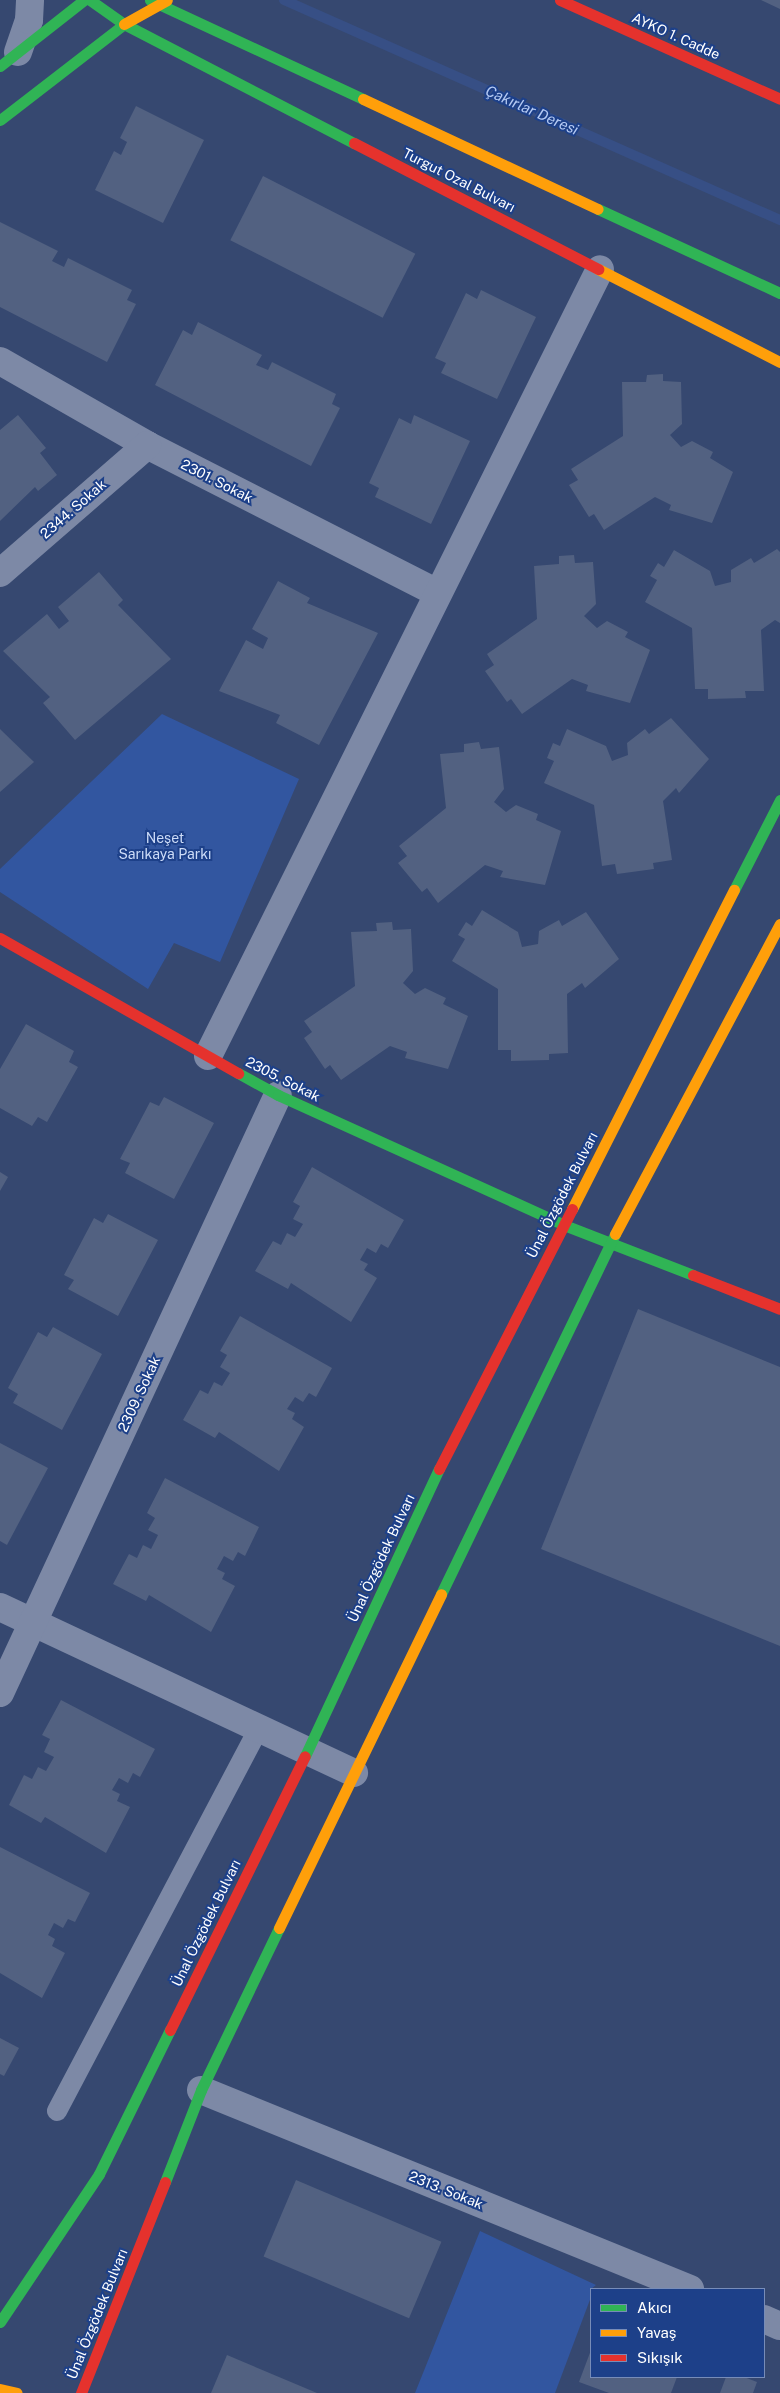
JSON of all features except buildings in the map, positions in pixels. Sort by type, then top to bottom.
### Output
[{"type":"main road","points":[[9,59],[84,0]]},
{"type":"main road","name":"Turgut Ozal Bulvarı","points":[[90,0],[124,24],[780,362]]},
{"type":"main road","name":"AYKO 1. Cadde","points":[[560,0],[780,100]]},
{"type":"main road","points":[[0,120],[124,24],[159,2],[780,293]]},
{"type":"main road","name":"Ünal Özgödek Bulvarı","points":[[0,2322],[99,2174],[307,1753],[430,1488],[780,800]]},
{"type":"main road","name":"Ünal Özgödek Bulvarı","points":[[82,2393],[201,2090],[611,1241],[780,924]]},
{"type":"main road","name":"2305. Sokak","points":[[0,938],[278,1095],[564,1225],[611,1241],[780,1310]]},
{"type":"main road","points":[[0,2389],[17,2393]]},
{"type":"street","points":[[9,59],[29,20],[30,0]]},
{"type":"street","points":[[208,1056],[600,269]]},
{"type":"street","name":"2301. Sokak","points":[[0,361],[146,445],[437,593]]},
{"type":"street","name":"2344. Sokak","points":[[0,573],[146,445]]},
{"type":"street","name":"2309. Sokak","points":[[0,1692],[278,1095]]},
{"type":"street","points":[[0,1607],[307,1753],[354,1773]]},
{"type":"street","name":"2313. Sokak","points":[[201,2090],[688,2288]]},
{"type":"street","points":[[765,2319],[780,2326]]},
{"type":"lane","points":[[57,2112],[258,1729]]},
{"type":"green space","name":"Neşet Sarıkaya Parkı","points":[[162,714],[299,779],[220,962],[174,943],[148,989],[0,892],[0,869]]},
{"type":"green space","points":[[480,2231],[596,2285],[590,2288],[590,2300],[555,2393],[415,2393]]},
{"type":"waterway","name":"Çakırlar Deresi","points":[[284,0],[780,220]]},
{"type":"traffic: fast","points":[[0,66],[84,0]]},
{"type":"traffic: fast","points":[[90,0],[124,24],[354,143]]},
{"type":"traffic: fast","points":[[150,0],[363,99]]},
{"type":"traffic: fast","points":[[0,120],[124,24]]},
{"type":"traffic: fast","points":[[598,209],[780,293]]},
{"type":"traffic: fast","points":[[734,890],[780,800]]},
{"type":"traffic: fast","points":[[238,1073],[278,1095],[564,1225],[693,1275]]},
{"type":"traffic: fast","points":[[441,1594],[615,1234]]},
{"type":"traffic: fast","points":[[305,1756],[439,1469]]},
{"type":"traffic: fast","points":[[165,2182],[201,2090],[279,1928]]},
{"type":"traffic: fast","points":[[0,2322],[99,2174],[170,2030]]},
{"type":"traffic: slow","points":[[124,24],[167,0]]},
{"type":"traffic: slow","points":[[363,99],[598,209]]},
{"type":"traffic: slow","points":[[598,269],[780,362]]},
{"type":"traffic: slow","points":[[572,1209],[734,890]]},
{"type":"traffic: slow","points":[[615,1234],[780,924]]},
{"type":"traffic: slow","points":[[279,1928],[441,1594]]},
{"type":"traffic: slow","points":[[0,2389],[17,2393]]},
{"type":"traffic: jam","points":[[560,0],[780,99]]},
{"type":"traffic: jam","points":[[354,143],[598,269]]},
{"type":"traffic: jam","points":[[0,938],[238,1073]]},
{"type":"traffic: jam","points":[[439,1469],[572,1209]]},
{"type":"traffic: jam","points":[[693,1275],[780,1309]]},
{"type":"traffic: jam","points":[[170,2030],[305,1756]]},
{"type":"traffic: jam","points":[[81,2393],[165,2182]]}]
